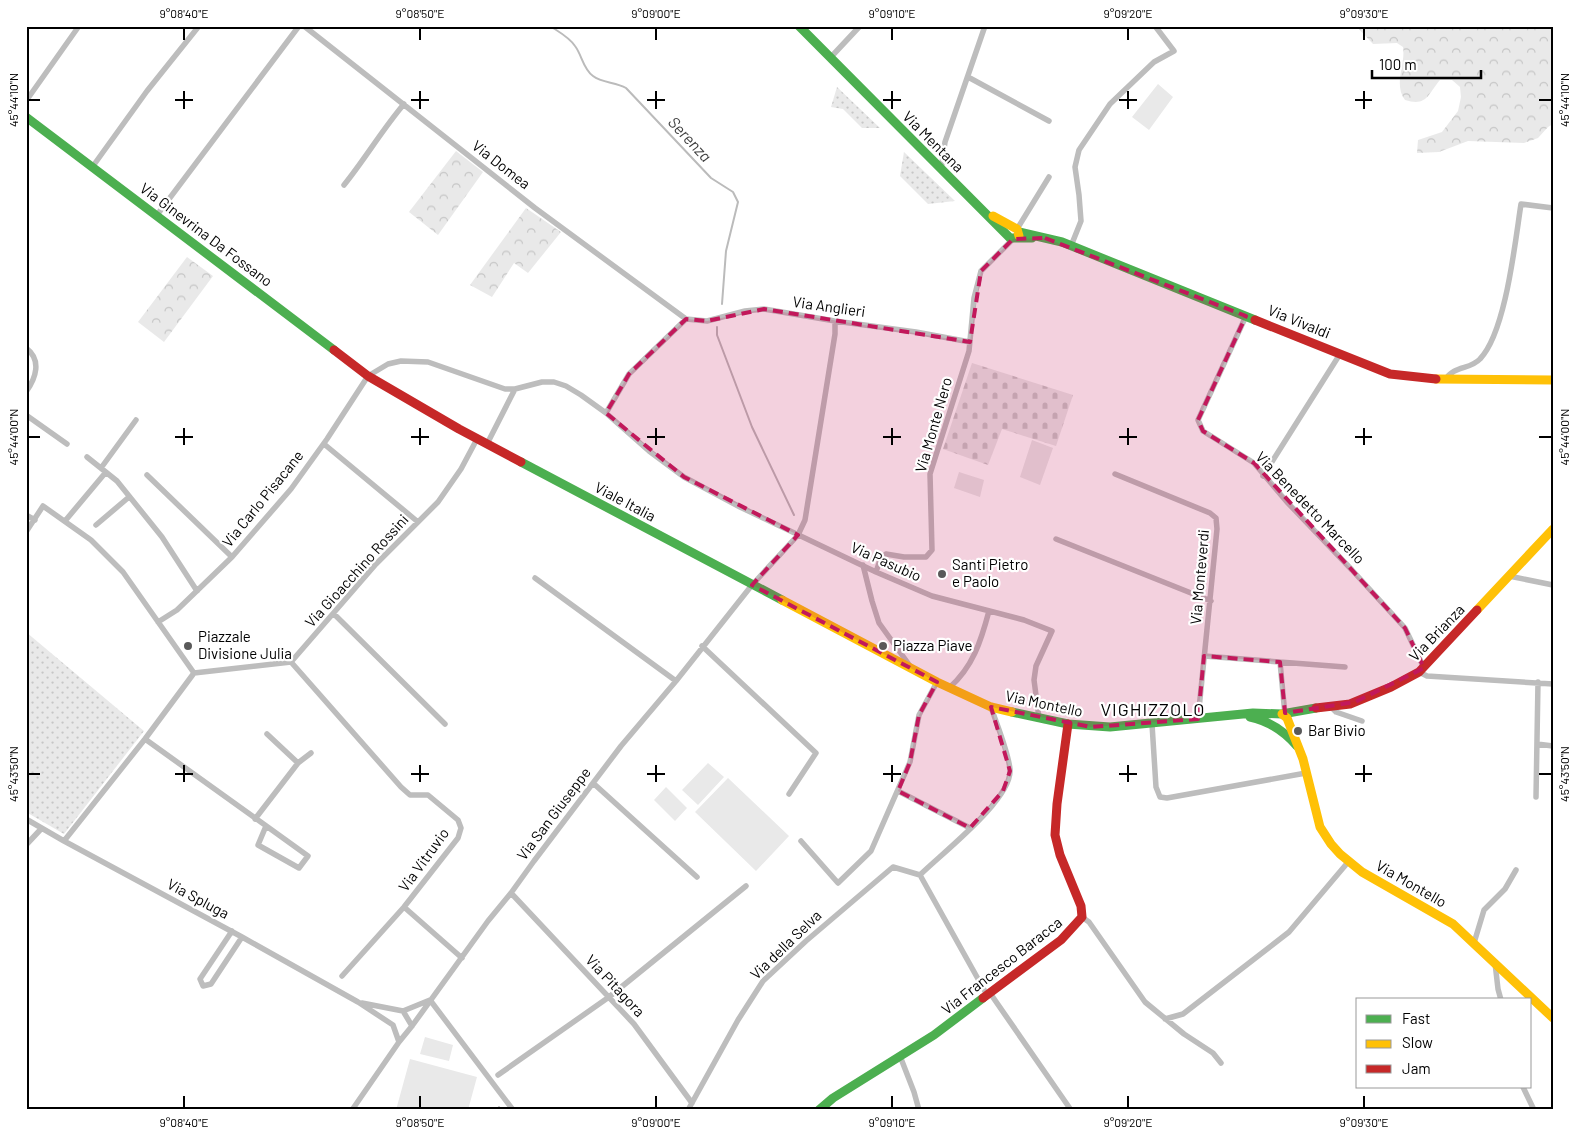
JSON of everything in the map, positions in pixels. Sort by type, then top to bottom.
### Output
[{"type":"street","points":[[26,101],[79,26]]},
{"type":"street","points":[[93,166],[147,91],[199,26]]},
{"type":"street","points":[[157,216],[299,26]]},
{"type":"street","name":"Via Domea","points":[[304,26],[534,208],[686,319]]},
{"type":"street","name":"Via Mentana","points":[[799,26],[941,170],[985,212],[1014,234]]},
{"type":"street","points":[[831,57],[860,26]]},
{"type":"street","points":[[941,170],[945,142],[985,26]]},
{"type":"street","points":[[1071,246],[1081,220],[1075,167],[1080,150],[1110,104],[1154,62],[1174,52],[1155,26]]},
{"type":"street","points":[[968,77],[1049,121]]},
{"type":"street","points":[[344,186],[404,104]]},
{"type":"street","name":"Via Ginevrina Da Fossano","points":[[26,117],[368,376]]},
{"type":"street","name":"Via Monte Nero","points":[[876,572],[880,560],[886,554],[904,557],[926,557],[932,550],[930,474],[966,361],[970,342],[974,298],[981,271],[1004,250],[1049,177]]},
{"type":"street","points":[[1445,380],[1450,372],[1479,360],[1490,342],[1503,309],[1521,204],[1553,208]]},
{"type":"street","name":"Via Vivaldi","points":[[1014,234],[1045,238],[1071,246],[1390,374],[1445,380],[1553,380]]},
{"type":"street","name":"Via Anglieri","points":[[686,319],[707,321],[745,310],[764,309],[835,322],[916,332],[970,342]]},
{"type":"street","name":"Via Benedetto Marcello","points":[[1246,316],[1198,420],[1203,431],[1254,464],[1263,476],[1405,628],[1422,670]]},
{"type":"street","points":[[606,413],[629,374],[686,319]]},
{"type":"street","points":[[798,535],[805,520],[835,322]]},
{"type":"street","points":[[26,348],[34,358],[36,366],[33,382],[26,392]]},
{"type":"street","points":[[1263,476],[1340,354]]},
{"type":"street","points":[[368,376],[388,364],[401,361],[428,362],[514,390],[487,444]]},
{"type":"street","name":"Viale Italia","points":[[368,376],[477,439],[913,670]]},
{"type":"street","name":"Via Carlo Pisacane","points":[[158,622],[177,610],[232,557],[291,489],[324,444],[368,376]]},
{"type":"street","name":"Via Pasubio","points":[[514,390],[542,382],[554,382],[581,395],[606,413],[649,451],[684,477],[740,507],[863,566],[932,596],[989,610],[1052,630],[1036,666],[1034,680],[1039,718]]},
{"type":"street","points":[[26,414],[67,444]]},
{"type":"street","points":[[65,521],[104,470],[136,420]]},
{"type":"street","name":"Via Gioacchino Rossini","points":[[291,662],[376,564],[438,502],[461,469],[477,439]]},
{"type":"street","points":[[324,444],[418,522]]},
{"type":"street","points":[[87,456],[117,481],[162,537],[197,591]]},
{"type":"street","name":"Via Monteverdi","points":[[1115,474],[1210,513],[1216,518],[1217,529],[1211,601],[1198,719]]},
{"type":"street","points":[[147,475],[232,557]]},
{"type":"street","points":[[96,525],[129,496]]},
{"type":"street","points":[[26,532],[43,506],[91,540],[123,572],[194,673]]},
{"type":"street","points":[[26,515],[35,520]]},
{"type":"street","name":"Via Brianza","points":[[1283,715],[1294,711],[1350,704],[1369,697],[1422,670],[1553,529]]},
{"type":"street","name":"Via San Giuseppe","points":[[352,1110],[399,1042],[488,921],[621,746],[676,681],[752,585],[798,535]]},
{"type":"street","points":[[1056,539],[1211,601]]},
{"type":"street","points":[[801,841],[838,883],[871,850],[910,762],[919,715],[937,682],[913,670],[879,622],[863,566]]},
{"type":"street","points":[[1509,576],[1553,585]]},
{"type":"street","points":[[535,578],[676,681]]},
{"type":"street","points":[[949,688],[958,680],[976,654],[983,636],[989,610]]},
{"type":"street","points":[[334,614],[445,724]]},
{"type":"street","points":[[702,646],[816,753],[788,794]]},
{"type":"street","points":[[1204,656],[1345,667]]},
{"type":"street","points":[[64,841],[145,739],[194,673],[291,662]]},
{"type":"street","name":"Via Vitruvio","points":[[291,662],[401,787],[410,795],[428,795],[458,820],[461,828],[458,838],[404,907],[342,976]]},
{"type":"street","points":[[1280,662],[1285,726],[1276,727],[1272,718],[1283,715]]},
{"type":"street","points":[[1422,670],[1427,676],[1553,684]]},
{"type":"street","name":"Via Montello","points":[[937,682],[991,707],[1068,724],[1110,728],[1261,713],[1283,715],[1294,734],[1320,827],[1331,844],[1362,872],[1449,921],[1532,998]]},
{"type":"street","points":[[1536,797],[1538,682]]},
{"type":"street","points":[[1330,706],[1336,712],[1362,721]]},
{"type":"street","points":[[991,707],[1010,771],[1003,791],[979,822],[970,828],[920,875],[988,994],[1071,1110]]},
{"type":"street","name":"Via Montello","points":[[1240,715],[1260,719],[1276,727],[1298,747]]},
{"type":"street","name":"Via Francesco Baracca","points":[[819,1110],[833,1098],[934,1035],[1061,940],[1072,931],[1082,917],[1081,906],[1060,855],[1055,835],[1057,804],[1068,724]]},
{"type":"street","points":[[1152,724],[1156,787],[1160,797],[1168,798],[1306,773]]},
{"type":"street","points":[[267,734],[298,763]]},
{"type":"street","points":[[145,739],[308,856],[299,868],[258,845],[266,826]]},
{"type":"street","points":[[1537,744],[1553,746]]},
{"type":"street","points":[[256,819],[298,763],[311,753]]},
{"type":"street","points":[[593,783],[697,877]]},
{"type":"street","points":[[898,791],[970,828]]},
{"type":"street","name":"Via Spluga","points":[[26,819],[41,829],[242,936],[358,1002],[393,1025],[399,1042]]},
{"type":"street","points":[[26,845],[41,829]]},
{"type":"street","points":[[1165,1019],[1183,1014],[1289,932],[1349,862]]},
{"type":"street","name":"Via della Selva","points":[[688,1110],[763,980],[806,940],[893,867],[920,875]]},
{"type":"street","points":[[1474,944],[1484,910],[1504,890],[1516,870]]},
{"type":"street","points":[[498,1075],[609,997],[746,886]]},
{"type":"street","name":"Via Pitagora","points":[[511,893],[609,997],[645,1039],[692,1102]]},
{"type":"street","points":[[404,907],[462,958]]},
{"type":"street","points":[[1082,917],[1089,922],[1145,1002],[1165,1019],[1213,1053],[1221,1062]]},
{"type":"street","points":[[232,931],[200,979],[203,986],[211,984],[242,936]]},
{"type":"street","points":[[1495,963],[1498,989],[1501,998]]},
{"type":"street","name":"Via Montello","points":[[1532,998],[1553,1018]]},
{"type":"street","points":[[412,1026],[403,1012],[430,1000],[513,1110]]},
{"type":"street","name":"Via Spluga","points":[[358,1002],[403,1012]]},
{"type":"street","points":[[900,1056],[914,1092],[918,1110]]},
{"type":"street","points":[[1524,1088],[1534,1110]]},
{"type":"highlighted area","points":[[1045,238],[1246,316],[1198,420],[1203,431],[1254,463],[1405,628],[1424,668],[1355,702],[1285,713],[1280,662],[1204,656],[1198,719],[1091,727],[991,707],[1010,771],[1003,791],[970,828],[898,791],[910,762],[919,715],[937,682],[752,585],[798,535],[684,477],[606,413],[629,374],[686,319],[707,321],[764,309],[970,342],[981,271],[1013,239]]},
{"type":"green space","points":[[1356,26],[1553,26],[1553,124],[1538,138],[1524,143],[1468,141],[1439,152],[1417,153],[1418,140],[1442,132],[1458,111],[1461,97],[1460,87],[1452,80],[1440,80],[1423,100],[1412,102],[1405,100],[1400,87],[1403,47],[1397,43],[1373,44]]},
{"type":"green space","points":[[1158,84],[1173,97],[1149,130],[1132,117]]},
{"type":"green space","points":[[837,87],[880,128],[862,128],[843,109],[831,107]]},
{"type":"green space","points":[[456,151],[483,172],[438,235],[409,212]]},
{"type":"green space","points":[[904,152],[955,201],[928,204],[900,176]]},
{"type":"green space","points":[[526,208],[561,232],[528,273],[514,263],[492,297],[470,285]]},
{"type":"green space","points":[[187,257],[213,276],[164,342],[138,322]]},
{"type":"green space","points":[[972,363],[1073,395],[1056,446],[1002,429],[988,465],[943,449]]},
{"type":"green space","points":[[1032,440],[1053,448],[1040,485],[1020,477]]},
{"type":"green space","points":[[959,472],[984,480],[980,497],[954,488]]},
{"type":"green space","points":[[26,632],[144,731],[64,834],[26,812]]},
{"type":"green space","points":[[708,763],[724,777],[698,805],[682,790]]},
{"type":"green space","points":[[728,778],[789,836],[756,871],[695,812]]},
{"type":"green space","points":[[666,787],[687,808],[675,821],[654,800]]},
{"type":"green space","points":[[425,1037],[453,1045],[449,1061],[420,1054]]},
{"type":"green space","points":[[410,1059],[477,1077],[468,1110],[396,1110]]},
{"type":"waterway","name":"Serenza","points":[[550,26],[573,43],[590,73],[601,80],[626,88],[711,178],[733,192],[738,202],[726,251],[722,304]]},
{"type":"waterway","name":"Serenza","points":[[717,327],[717,335],[752,427],[794,515]]},
{"type":"traffic: fast","points":[[799,26],[1010,238],[1032,238]]},
{"type":"traffic: fast","points":[[26,117],[334,350]]},
{"type":"traffic: fast","points":[[1019,232],[1062,242],[1255,320]]},
{"type":"traffic: fast","points":[[521,462],[782,600]]},
{"type":"traffic: fast","points":[[1012,712],[1068,724],[1110,727],[1253,713],[1282,714],[1316,708]]},
{"type":"traffic: fast","points":[[1250,717],[1276,727],[1297,746]]},
{"type":"traffic: fast","points":[[819,1110],[833,1098],[934,1035],[983,998]]},
{"type":"traffic: slow","points":[[993,216],[1017,229],[1019,236]]},
{"type":"traffic: slow","points":[[1436,379],[1553,380]]},
{"type":"traffic: slow","points":[[1477,610],[1553,529]]},
{"type":"traffic: slow","points":[[782,600],[937,682],[991,707],[1012,712]]},
{"type":"traffic: slow","points":[[1282,714],[1287,718],[1303,759],[1320,827],[1331,844],[1362,872],[1453,924],[1532,998]]},
{"type":"traffic: slow","points":[[1532,998],[1553,1018]]},
{"type":"traffic: jam","points":[[1255,320],[1390,374],[1436,379]]},
{"type":"traffic: jam","points":[[334,350],[368,376],[459,429],[521,462]]},
{"type":"traffic: jam","points":[[1316,708],[1350,704],[1391,687],[1419,672],[1477,610]]},
{"type":"traffic: jam","points":[[983,998],[1061,940],[1082,917],[1081,906],[1060,855],[1055,835],[1057,804],[1068,724]]},
{"type":"place","name":"Santi Pietro e Paolo","points":[[942,574]]},
{"type":"place","name":"Piazzale Divisione Julia","points":[[188,646]]},
{"type":"place","name":"Piazza Piave","points":[[883,646]]},
{"type":"place","name":"Bar Bivio","points":[[1298,731]]},
{"type":"district","name":"VIGHIZZOLO","points":[[1153,710]]}]
